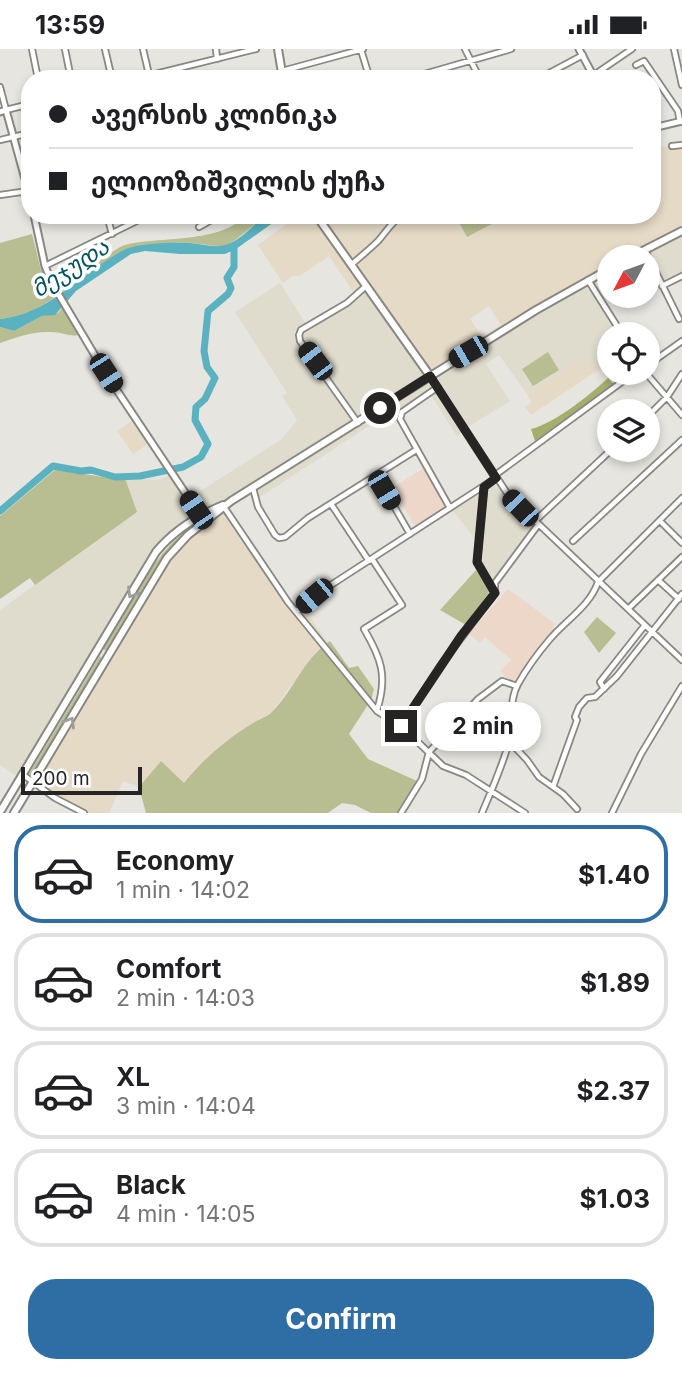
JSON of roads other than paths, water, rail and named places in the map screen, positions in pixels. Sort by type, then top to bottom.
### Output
[{"type":"main road","points":[[278,49],[282,70]]},
{"type":"main road","points":[[322,224],[430,376]]},
{"type":"main road","points":[[655,245],[682,231]]},
{"type":"main road","points":[[0,812],[156,552],[170,537],[200,515],[253,488],[430,376],[597,275]]},
{"type":"main road","points":[[15,813],[167,558],[178,544],[231,501]]},
{"type":"main road","points":[[200,515],[202,523]]},
{"type":"main road","points":[[97,650],[109,657]]},
{"type":"street","points":[[32,49],[36,70]]},
{"type":"street","points":[[65,49],[69,70]]},
{"type":"street","points":[[105,49],[110,70]]},
{"type":"street","points":[[143,49],[148,70]]},
{"type":"street","points":[[216,49],[218,59]]},
{"type":"street","points":[[176,70],[256,49]]},
{"type":"street","points":[[298,70],[362,49],[368,70]]},
{"type":"street","points":[[465,49],[476,70]]},
{"type":"street","points":[[437,70],[511,49]]},
{"type":"street","points":[[579,49],[589,70]]},
{"type":"street","points":[[602,70],[632,49]]},
{"type":"street","points":[[674,49],[682,85]]},
{"type":"street","points":[[555,70],[583,55]]},
{"type":"street","points":[[636,65],[644,61],[650,70]]},
{"type":"street","points":[[661,86],[678,111],[681,122],[661,126]]},
{"type":"street","points":[[0,87],[3,111],[21,166]]},
{"type":"street","points":[[3,111],[21,106]]},
{"type":"street","points":[[0,140],[21,135]]},
{"type":"street","points":[[672,146],[682,145]]},
{"type":"street","points":[[0,195],[21,194]]},
{"type":"street","points":[[36,224],[45,266],[58,293],[106,373],[200,515]]},
{"type":"street","points":[[109,224],[112,234]]},
{"type":"street","points":[[45,266],[131,224]]},
{"type":"street","points":[[198,226],[202,224]]},
{"type":"street","points":[[351,265],[381,238],[391,224]]},
{"type":"street","points":[[662,286],[682,276]]},
{"type":"street","points":[[588,280],[614,322]]},
{"type":"street","points":[[660,282],[679,319]]},
{"type":"street","points":[[358,423],[300,341],[299,335],[301,330],[347,303],[366,286]]},
{"type":"street","points":[[660,357],[682,341]]},
{"type":"street","points":[[660,404],[682,374]]},
{"type":"street","points":[[430,376],[509,496],[682,659]]},
{"type":"street","points":[[297,611],[314,596],[484,487],[496,478],[498,473],[618,385]]},
{"type":"street","points":[[656,385],[680,408],[682,415]]},
{"type":"street","points":[[439,387],[402,413],[400,419],[450,508]]},
{"type":"street","points":[[573,541],[682,440]]},
{"type":"street","points":[[253,488],[258,507],[279,538],[285,537],[416,450]]},
{"type":"street","points":[[401,726],[461,636],[495,593],[495,583],[536,523],[599,462]]},
{"type":"street","points":[[376,475],[410,534]]},
{"type":"street","points":[[484,487],[477,562],[495,593]]},
{"type":"street","points":[[482,813],[501,769],[509,741],[512,700],[517,686],[550,639],[596,590],[598,582],[682,498]]},
{"type":"street","points":[[331,504],[402,605],[364,629],[383,673],[377,711]]},
{"type":"street","points":[[224,507],[288,601],[377,711],[401,726],[443,766],[466,775],[525,813]]},
{"type":"street","points":[[660,521],[682,543]]},
{"type":"street","points":[[628,609],[682,557]]},
{"type":"street","points":[[553,787],[579,708],[587,698],[596,697],[604,689],[680,597],[658,580]]},
{"type":"street","points":[[604,689],[600,682],[645,625]]},
{"type":"street","points":[[401,813],[422,779],[429,752],[478,699],[502,681],[517,686]]},
{"type":"street","points":[[612,813],[641,754],[682,686]]},
{"type":"street","points":[[509,741],[527,759],[539,777],[577,809]]},
{"type":"street","points":[[22,774],[55,798],[84,813]]},
{"type":"water","points":[[256,224],[271,224],[225,254],[145,251],[131,254],[76,291],[55,315],[42,316],[14,331],[0,327],[0,319],[35,309],[126,249],[167,243],[214,246],[238,239]]},
{"type":"waterway","points":[[0,511],[53,466],[91,470],[115,477],[140,476],[183,467],[201,457],[208,444],[195,420],[196,407],[205,399],[215,378],[207,367],[204,351],[208,311],[228,294],[231,288],[227,278],[234,267],[234,246]]},
{"type":"water label","name":"მეჯუდა","points":[[70,268]]}]
